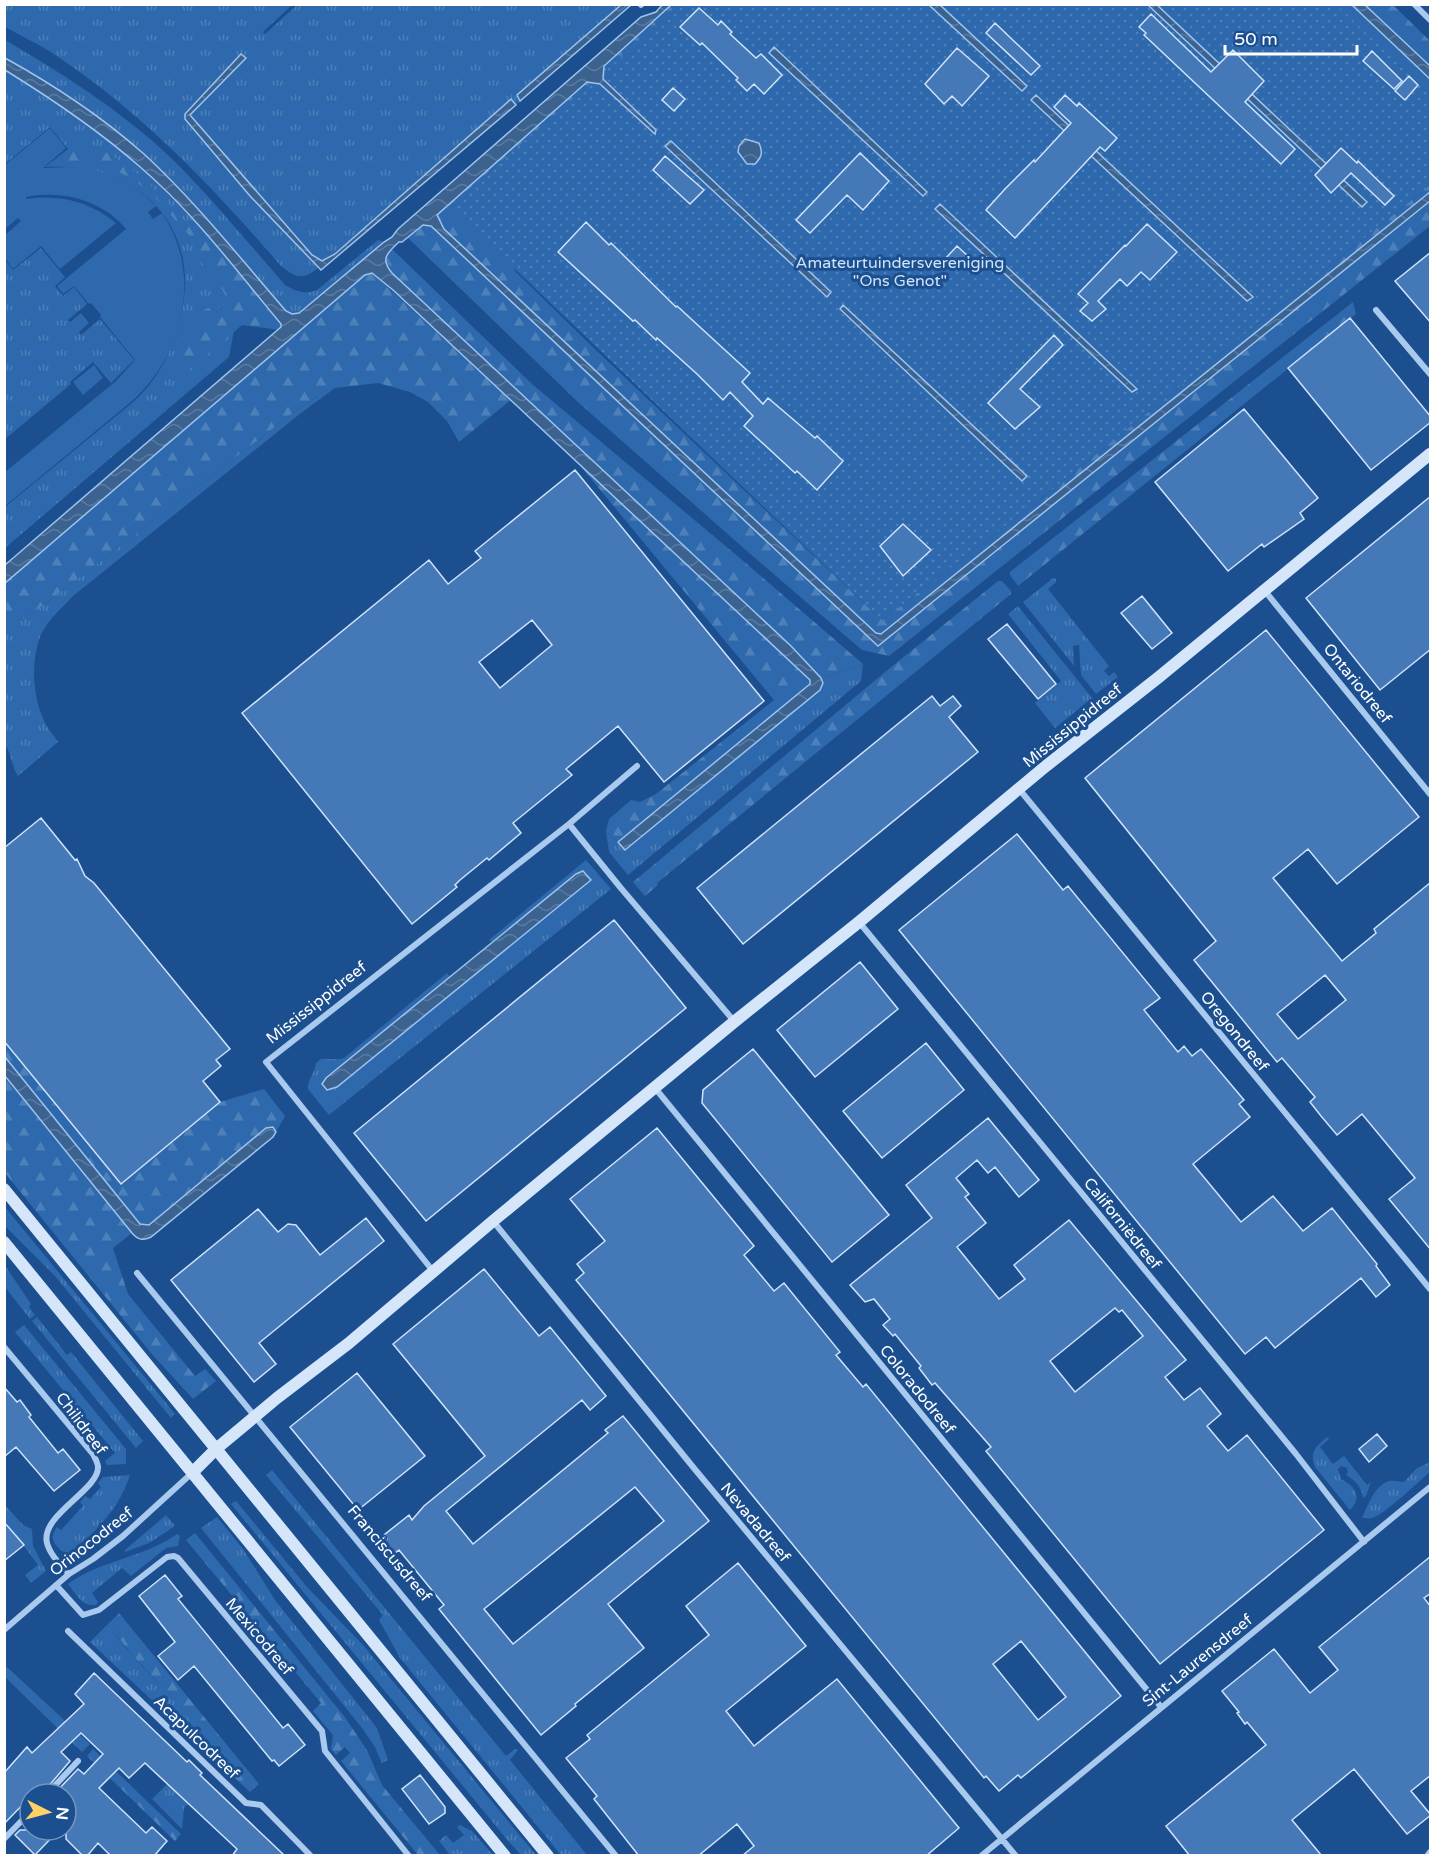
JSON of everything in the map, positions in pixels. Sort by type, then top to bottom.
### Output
[{"type":"main road","name":"Mississippidreef","points":[[216,1449],[349,1343],[734,1022],[1431,454]]},
{"type":"main road","points":[[4,1189],[548,1856]]},
{"type":"main road","points":[[4,1242],[505,1856]]},
{"type":"main road","points":[[192,1473],[216,1449]]},
{"type":"street","points":[[1414,4],[1431,20]]},
{"type":"street","points":[[1376,310],[1431,374]]},
{"type":"street","name":"Ontariodreef","points":[[1264,590],[1431,794]]},
{"type":"street","name":"Mississippidreef","points":[[434,1272],[266,1062],[569,824],[637,766]]},
{"type":"street","name":"Oregondreef","points":[[1019,789],[1431,1289]]},
{"type":"street","points":[[569,824],[734,1022]]},
{"type":"street","name":"Californiëdreef","points":[[859,922],[1296,1454],[1364,1542]]},
{"type":"street","name":"Coloradodreef","points":[[655,1088],[1161,1707]]},
{"type":"street","name":"Nevadadreef","points":[[493,1221],[693,1467],[1016,1856]]},
{"type":"street","name":"Franciscusdreef","points":[[137,1273],[616,1856]]},
{"type":"street","name":"Chilidreef","points":[[4,1347],[93,1454],[98,1464],[99,1469],[94,1478],[47,1531],[46,1540],[49,1550],[69,1574]]},
{"type":"street","name":"Orinocodreef","points":[[4,1630],[69,1574],[123,1536],[192,1473]]},
{"type":"street","name":"Sint-Laurensdreef","points":[[981,1856],[1431,1486]]},
{"type":"street","name":"Mexicodreef","points":[[56,1585],[83,1615],[99,1610],[166,1557],[174,1556],[179,1559],[322,1731],[325,1751],[409,1856]]},
{"type":"street","name":"Acapulcodreef","points":[[68,1631],[246,1803],[261,1805],[311,1856]]},
{"type":"street","points":[[58,1782],[78,1761]]},
{"type":"street","points":[[4,1839],[18,1824]]},
{"type":"street","points":[[1427,1856],[1431,1852]]},
{"type":"green space","points":[[4,5],[292,5],[263,32],[265,34],[297,5],[621,5],[517,94],[520,101],[516,105],[511,100],[335,254],[322,262],[312,255],[190,115],[245,58],[241,54],[185,113],[185,119],[250,196],[318,268],[300,276],[281,266],[201,178],[114,98],[49,51],[5,27]]},
{"type":"green space","points":[[671,5],[719,5],[513,265],[515,271],[882,620],[1038,501],[1430,185],[1430,192],[881,634],[876,633],[444,229],[436,215]]},
{"type":"green space","name":"Amateurtuindersvereniging \"Ons Genot\"","points":[[681,5],[1337,5],[1430,94],[1430,185],[1038,501],[882,620],[449,206]]},
{"type":"green space","points":[[1335,5],[1352,5],[1430,79],[1430,94]]},
{"type":"green space","points":[[1365,5],[1393,5],[1430,41],[1430,66]]},
{"type":"green space","points":[[5,40],[78,85],[147,136],[188,175],[285,285],[296,291],[317,290],[378,240],[384,242],[299,313],[292,314],[286,311],[182,191],[128,141],[94,115],[5,58]]},
{"type":"green space","points":[[5,70],[68,110],[140,166],[201,228],[198,233],[250,294],[235,325],[229,357],[5,548],[5,507],[132,403],[156,375],[168,355],[180,320],[185,286],[182,255],[172,229],[156,206],[135,188],[109,175],[78,168],[45,167],[68,149],[50,127],[5,164]]},
{"type":"green space","points":[[50,128],[66,148],[43,168],[76,167],[102,172],[122,180],[156,206],[148,212],[153,219],[162,213],[175,236],[182,261],[184,287],[182,312],[175,338],[164,361],[149,383],[131,402],[5,506],[5,472],[116,381],[135,360],[100,317],[101,315],[74,286],[63,294],[57,286],[126,229],[116,219],[93,204],[67,196],[26,197],[26,199],[51,198],[74,201],[96,210],[116,223],[60,269],[41,246],[13,269],[5,258],[5,235],[21,221],[18,218],[5,229],[5,165]]},
{"type":"green space","points":[[87,147],[101,150],[116,158],[161,196],[197,234],[201,228],[281,324],[279,330],[242,325],[182,376],[178,353],[182,338],[192,329],[201,312],[223,306],[226,297],[198,257],[192,239],[153,195],[127,176],[114,170],[82,162],[64,161],[61,157],[71,150]]},
{"type":"green space","points":[[1430,201],[1430,226],[889,656],[862,650],[748,552],[579,403],[408,238],[423,225],[431,226],[878,645]]},
{"type":"green space","points":[[41,248],[65,277],[55,286],[63,296],[74,287],[87,304],[68,320],[70,322],[81,313],[89,323],[79,332],[81,335],[100,319],[134,360],[111,383],[93,362],[70,382],[71,384],[5,439],[5,260],[13,270]]},
{"type":"green space","points":[[392,249],[532,384],[863,664],[821,678],[791,646],[401,283],[385,265],[385,258]]},
{"type":"green space","points":[[372,273],[511,400],[459,442],[447,421],[428,402],[410,392],[378,383],[335,388],[323,392],[37,610],[5,630],[5,583],[365,275]]},
{"type":"green space","points":[[1353,302],[1356,314],[1018,586],[1010,572]]},
{"type":"green space","points":[[94,365],[103,378],[83,395],[73,382]]},
{"type":"green space","points":[[335,388],[73,596],[49,622],[41,634],[36,649],[34,680],[40,709],[46,724],[58,742],[18,776],[5,745],[4,630],[37,610],[293,413],[323,392]]},
{"type":"green space","points":[[578,463],[810,680],[810,684],[618,842],[606,831],[609,819],[631,800],[640,802],[656,794],[774,700]]},
{"type":"green space","points":[[1053,578],[1056,582],[1048,589],[1109,666],[1104,671],[1109,676],[1114,672],[1118,677],[1096,694],[1081,675],[1079,645],[1073,646],[1074,666],[1023,602]]},
{"type":"green space","points":[[998,581],[1002,581],[1011,594],[657,883],[658,885],[645,896],[633,882]]},
{"type":"green space","points":[[1018,606],[1092,698],[1055,728],[1035,703],[1061,681],[1008,614]]},
{"type":"green space","points":[[863,664],[861,681],[628,875],[609,852],[606,831],[626,850],[820,690],[823,683],[821,678]]},
{"type":"green space","points":[[586,860],[611,889],[329,1115],[308,1089],[316,1063],[321,1059],[344,1058],[447,973],[450,977],[326,1078],[322,1084],[327,1090],[337,1087],[465,981],[576,874],[492,942],[489,940]]},
{"type":"green space","points":[[4,1041],[121,1183],[220,1102],[264,1089],[285,1116],[276,1132],[273,1127],[149,1225],[140,1224],[5,1057]]},
{"type":"green space","points":[[4,1076],[132,1233],[113,1248],[128,1294],[195,1376],[205,1369],[216,1381],[193,1399],[151,1353],[5,1173]]},
{"type":"green space","points":[[4,1206],[175,1414],[171,1418],[55,1276],[5,1226]]},
{"type":"green space","points":[[4,1264],[31,1304],[29,1307],[35,1315],[30,1319],[5,1287]]},
{"type":"green space","points":[[37,1317],[67,1355],[71,1352],[143,1441],[136,1448],[32,1321]]},
{"type":"green space","points":[[24,1325],[126,1449],[126,1464],[107,1465],[105,1461],[115,1453],[15,1332]]},
{"type":"green space","points":[[1327,1437],[1329,1439],[1320,1447],[1333,1464],[1344,1456],[1367,1485],[1371,1482],[1363,1498],[1357,1484],[1346,1475],[1347,1468],[1341,1466],[1338,1469],[1341,1479],[1356,1492],[1356,1501],[1350,1510],[1313,1462],[1313,1453]]},
{"type":"green space","points":[[1430,1462],[1430,1472],[1392,1505],[1377,1516],[1362,1518],[1372,1496],[1379,1487],[1389,1481],[1404,1482],[1417,1468]]},
{"type":"green space","points":[[272,1470],[506,1756],[515,1749],[518,1750],[510,1760],[587,1855],[561,1855],[400,1658],[379,1620],[383,1615],[266,1475]]},
{"type":"green space","points":[[130,1475],[113,1509],[87,1538],[68,1555],[57,1546],[53,1536],[57,1527],[61,1530],[83,1506],[80,1502],[85,1496],[90,1499],[101,1487],[98,1483],[103,1477]]},
{"type":"green space","points":[[236,1501],[307,1587],[363,1645],[536,1855],[521,1855],[509,1842],[231,1504]]},
{"type":"green space","points":[[4,1504],[23,1525],[32,1529],[33,1546],[46,1571],[31,1583],[25,1575],[38,1565],[5,1521]]},
{"type":"green space","points":[[166,1515],[175,1526],[149,1543],[125,1552],[125,1550]]},
{"type":"green space","points":[[217,1517],[243,1549],[275,1600],[377,1728],[388,1760],[382,1763],[375,1747],[362,1728],[201,1528]]},
{"type":"green space","points":[[195,1533],[344,1716],[367,1750],[382,1785],[440,1855],[418,1855],[341,1761],[350,1753],[345,1747],[336,1755],[331,1749],[333,1735],[313,1711],[321,1703],[186,1540]]},
{"type":"green space","points":[[177,1534],[180,1536],[178,1546],[166,1548],[131,1576],[122,1568],[92,1593],[98,1602],[96,1605],[83,1602],[68,1584],[94,1569],[151,1549]]},
{"type":"green space","points":[[119,1613],[259,1784],[250,1792],[208,1753],[204,1738],[172,1697],[110,1628],[110,1622]]},
{"type":"green space","points":[[110,1622],[110,1628],[125,1647],[177,1702],[198,1728],[208,1753],[90,1642]]},
{"type":"green space","points":[[7,1667],[90,1744],[82,1752],[5,1677],[4,1670]]},
{"type":"green space","points":[[93,1749],[181,1834],[175,1841],[87,1756]]},
{"type":"green space","points":[[167,1784],[188,1804],[184,1808],[182,1829],[152,1799]]},
{"type":"green space","points":[[460,1825],[472,1831],[493,1855],[450,1855],[439,1841],[446,1835],[453,1843],[464,1835],[457,1827]]},
{"type":"water","points":[[621,5],[631,5],[520,101],[517,95]]},
{"type":"water","points":[[662,5],[671,5],[604,66],[603,79],[656,130],[655,134],[600,84],[587,82],[437,215],[444,229],[876,633],[881,634],[1430,192],[1430,201],[878,646],[431,226],[423,225],[399,242],[386,256],[386,264],[392,273],[791,646],[823,683],[820,690],[625,850],[618,842],[810,684],[810,680],[393,290],[372,273],[365,275],[5,583],[5,565],[281,327],[281,324],[178,202],[91,127],[5,70],[5,58],[77,102],[144,154],[200,211],[286,311],[292,314],[299,313],[392,237],[398,229],[641,17],[656,12]]},
{"type":"water","points":[[929,5],[940,5],[1027,86],[1022,91]]},
{"type":"water","points":[[1148,5],[1157,5],[1367,202],[1362,207]]},
{"type":"water","points":[[1352,5],[1365,5],[1430,66],[1430,79]]},
{"type":"water","points":[[774,47],[927,192],[923,196],[769,53]]},
{"type":"water","points":[[241,54],[246,58],[190,115],[312,255],[322,261],[335,254],[511,99],[516,105],[321,270],[250,196],[185,119],[185,114]]},
{"type":"water","points":[[1036,95],[1253,297],[1247,301],[1031,100]]},
{"type":"water","points":[[745,139],[759,143],[761,154],[755,164],[747,164],[738,152],[739,146]]},
{"type":"water","points":[[671,141],[831,292],[827,297],[665,146]]},
{"type":"water","points":[[940,204],[1137,389],[1132,392],[935,209]]},
{"type":"water","points":[[843,305],[1027,476],[1022,481],[840,309]]},
{"type":"water","points":[[583,871],[591,880],[337,1087],[327,1090],[322,1084],[326,1078],[576,874]]},
{"type":"water","points":[[5,1057],[140,1224],[149,1225],[266,1128],[273,1127],[276,1132],[273,1137],[151,1237],[141,1239],[132,1233],[5,1076]]},
{"type":"building","points":[[699,8],[718,25],[721,21],[732,32],[730,34],[756,58],[761,54],[782,75],[764,94],[754,84],[747,91],[736,80],[738,78],[702,43],[700,45],[680,27]]},
{"type":"building","points":[[1151,14],[1211,72],[1233,50],[1264,81],[1245,102],[1295,149],[1281,164],[1144,35],[1146,33],[1139,27]]},
{"type":"building","points":[[995,23],[1040,66],[1031,75],[986,33]]},
{"type":"building","points":[[957,48],[989,76],[962,106],[952,96],[944,104],[925,84]]},
{"type":"building","points":[[1372,51],[1402,81],[1394,89],[1363,61]]},
{"type":"building","points":[[1409,76],[1418,85],[1405,100],[1395,91]]},
{"type":"building","points":[[673,88],[685,99],[674,111],[662,100]]},
{"type":"building","points":[[1065,95],[1077,106],[1079,103],[1117,138],[1105,151],[1100,147],[1015,238],[986,210],[1071,123],[1054,107]]},
{"type":"building","points":[[1341,148],[1394,196],[1385,205],[1351,173],[1331,193],[1315,175]]},
{"type":"building","points":[[860,153],[889,181],[863,210],[847,195],[810,233],[796,220]]},
{"type":"building","points":[[665,156],[704,190],[690,204],[653,170]]},
{"type":"building","points":[[586,222],[750,373],[742,382],[763,404],[768,398],[815,438],[817,436],[843,461],[817,490],[744,426],[753,416],[730,392],[723,400],[657,338],[656,340],[635,320],[633,321],[558,252]]},
{"type":"building","points":[[1147,224],[1177,252],[1150,280],[1141,272],[1127,286],[1120,279],[1098,301],[1106,309],[1092,321],[1080,311],[1088,303],[1078,294]]},
{"type":"building","points":[[957,246],[969,257],[956,270],[945,259]]},
{"type":"building","points":[[1431,252],[1431,323],[1395,281]]},
{"type":"building","points":[[1350,318],[1431,417],[1431,422],[1371,470],[1288,368]]},
{"type":"building","points":[[1054,335],[1063,345],[1020,389],[1040,407],[1015,429],[988,403]]},
{"type":"building","points":[[1244,409],[1318,498],[1300,513],[1304,519],[1264,547],[1262,544],[1228,571],[1155,482]]},
{"type":"building","points":[[575,470],[764,701],[664,782],[618,726],[566,769],[572,775],[513,823],[521,833],[489,860],[487,858],[460,880],[455,885],[457,887],[412,924],[242,713],[429,560],[448,584],[481,558],[475,551]],"holes":[[[532,620],[552,645],[500,688],[479,662]]]},
{"type":"building","points":[[1431,496],[1431,649],[1380,690],[1306,598]]},
{"type":"building","points":[[903,524],[931,550],[903,576],[880,546]]},
{"type":"building","points":[[1142,596],[1172,633],[1152,649],[1121,613]]},
{"type":"building","points":[[1007,624],[1056,684],[1038,699],[988,639]]},
{"type":"building","points":[[1266,630],[1419,817],[1337,884],[1308,849],[1273,878],[1342,961],[1376,933],[1374,929],[1431,882],[1431,1250],[1389,1199],[1415,1178],[1362,1114],[1337,1135],[1321,1116],[1310,1102],[1315,1097],[1282,1058],[1277,1062],[1194,960],[1216,941],[1085,778]],"holes":[[[1325,975],[1346,1000],[1298,1039],[1277,1014]]]},
{"type":"building","points":[[932,696],[940,706],[953,696],[961,706],[949,717],[978,752],[743,944],[697,888]]},
{"type":"building","points":[[41,818],[75,860],[77,859],[85,876],[94,883],[230,1049],[216,1060],[221,1066],[203,1081],[220,1102],[121,1184],[4,1041],[4,848]]},
{"type":"building","points":[[1017,834],[1063,890],[1068,886],[1160,998],[1144,1010],[1178,1052],[1184,1046],[1192,1056],[1201,1049],[1244,1100],[1239,1104],[1250,1117],[1193,1164],[1241,1222],[1273,1196],[1303,1231],[1332,1208],[1377,1264],[1376,1266],[1390,1285],[1376,1297],[1361,1278],[1275,1348],[1266,1337],[1245,1354],[899,930]]},
{"type":"building","points":[[614,920],[686,1008],[426,1221],[354,1133]]},
{"type":"building","points":[[860,962],[898,1009],[815,1077],[777,1030]]},
{"type":"building","points":[[926,1043],[964,1090],[882,1158],[843,1111]]},
{"type":"building","points":[[753,1049],[889,1215],[832,1262],[702,1103],[703,1090]]},
{"type":"building","points":[[988,1118],[1039,1180],[1019,1197],[995,1167],[988,1173],[977,1160],[956,1178],[969,1194],[965,1197],[986,1223],[957,1247],[999,1299],[1025,1279],[1014,1265],[1069,1220],[1186,1360],[1165,1377],[1184,1400],[1200,1388],[1221,1414],[1207,1426],[1228,1451],[1247,1435],[1324,1530],[1160,1664],[986,1451],[991,1447],[935,1383],[932,1385],[919,1368],[921,1366],[895,1334],[893,1336],[883,1325],[890,1319],[874,1299],[865,1302],[850,1285],[932,1218],[906,1185]],"holes":[[[1115,1308],[1119,1312],[1122,1310],[1143,1336],[1075,1392],[1050,1361]]]},
{"type":"building","points":[[657,1128],[754,1246],[744,1255],[774,1291],[784,1283],[840,1352],[836,1355],[863,1387],[866,1384],[1121,1696],[1021,1778],[1018,1775],[999,1791],[986,1776],[984,1778],[576,1280],[584,1273],[577,1264],[605,1241],[570,1199]],"holes":[[[1021,1641],[1066,1697],[1038,1720],[993,1664]]]},
{"type":"building","points":[[258,1209],[278,1232],[288,1224],[296,1225],[320,1255],[366,1218],[384,1241],[259,1343],[276,1364],[254,1382],[171,1280]]},
{"type":"building","points":[[484,1269],[539,1336],[550,1327],[606,1396],[590,1410],[582,1400],[446,1511],[473,1544],[608,1433],[605,1430],[623,1416],[709,1521],[608,1604],[644,1648],[541,1735],[439,1609],[444,1605],[399,1550],[394,1554],[384,1542],[387,1539],[384,1535],[409,1515],[412,1520],[424,1506],[485,1456],[393,1344]],"holes":[[[635,1487],[664,1521],[513,1644],[484,1609]]]},
{"type":"building","points":[[357,1373],[425,1456],[358,1510],[290,1427]]},
{"type":"building","points":[[4,1387],[17,1402],[20,1400],[31,1415],[29,1417],[58,1453],[63,1449],[80,1470],[54,1491],[16,1447],[4,1457]]},
{"type":"building","points":[[1377,1434],[1387,1446],[1369,1462],[1359,1449]]},
{"type":"building","points":[[4,1522],[24,1545],[4,1561]]},
{"type":"building","points":[[1431,1556],[1431,1593],[1424,1598],[1431,1607],[1431,1775],[1411,1791],[1431,1815],[1407,1834],[1354,1769],[1292,1820],[1322,1856],[1190,1856],[1166,1826],[1266,1745],[1247,1722],[1245,1724],[1237,1713],[1239,1712],[1222,1691],[1274,1649],[1310,1693],[1338,1670],[1319,1647]]},
{"type":"building","points":[[738,1563],[806,1646],[726,1711],[754,1746],[837,1679],[959,1828],[926,1856],[742,1856],[754,1846],[737,1824],[698,1856],[639,1856],[594,1799],[597,1796],[566,1758],[590,1739],[587,1735],[709,1635],[686,1606]]},
{"type":"building","points":[[165,1575],[182,1596],[178,1599],[283,1728],[288,1724],[305,1745],[279,1766],[274,1760],[272,1761],[194,1666],[178,1680],[158,1656],[175,1642],[139,1596]]},
{"type":"building","points":[[94,1673],[187,1762],[189,1760],[202,1773],[200,1775],[285,1856],[232,1856],[237,1849],[145,1763],[129,1778],[119,1768],[99,1788],[146,1833],[152,1827],[167,1841],[154,1856],[111,1856],[98,1843],[87,1856],[83,1856],[69,1842],[78,1842],[78,1782],[66,1782],[78,1769],[84,1774],[103,1754],[81,1733],[61,1752],[70,1761],[52,1782],[18,1782],[18,1809],[4,1824],[4,1773],[27,1747],[32,1753],[84,1704],[75,1694]]},
{"type":"building","points":[[420,1775],[445,1807],[445,1813],[429,1824],[402,1789]]},
{"type":"building","points":[[22,1842],[47,1842],[35,1855]]}]
